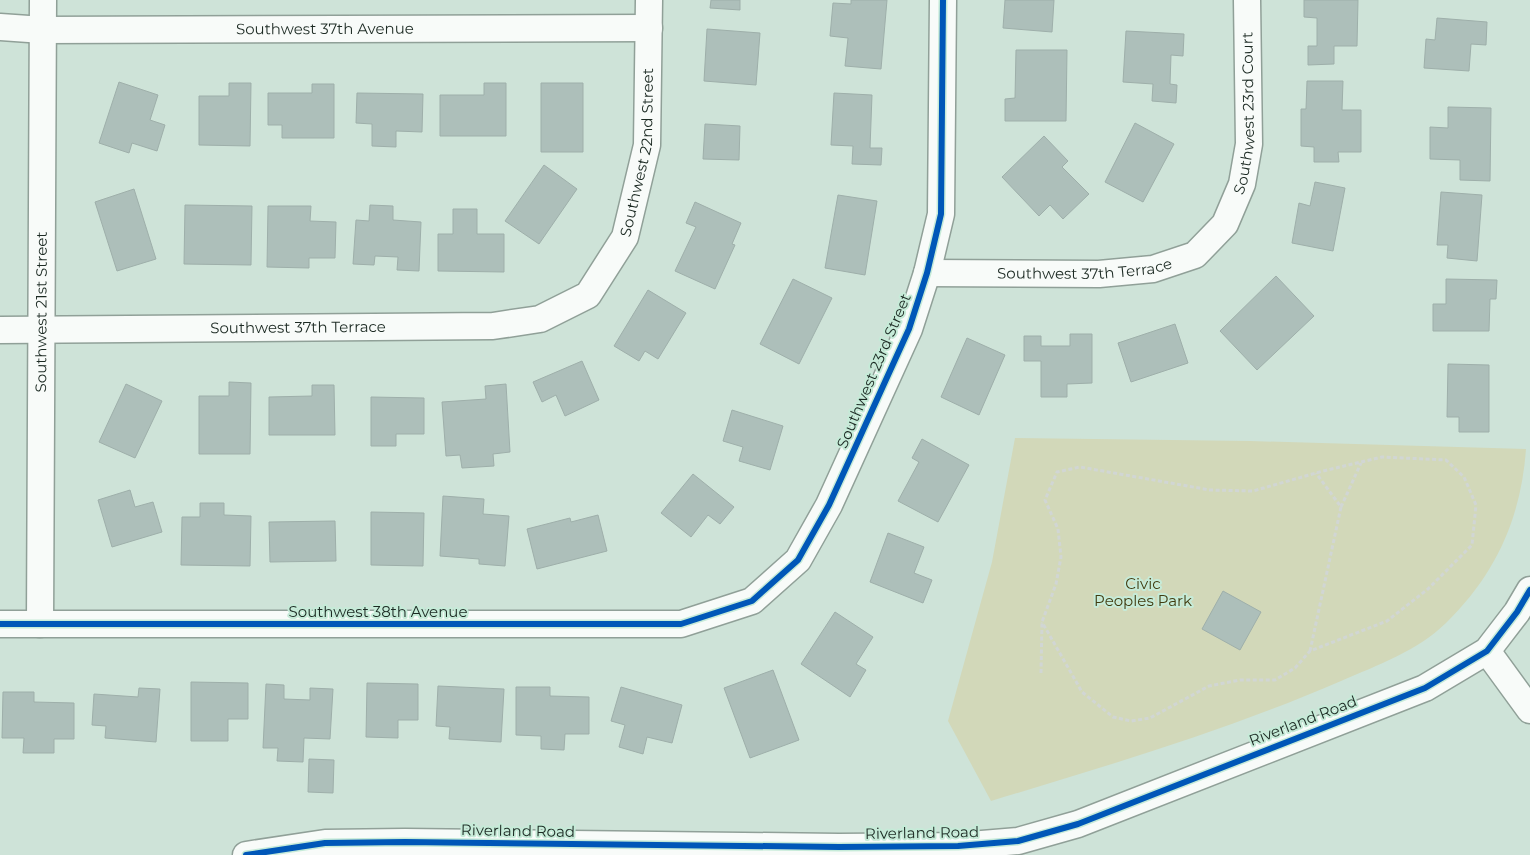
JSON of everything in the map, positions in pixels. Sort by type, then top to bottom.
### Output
[{"type":"street","name":"Southwest 21st Street","points":[[40,624],[44,0]]},
{"type":"street","name":"Southwest 22nd Street","points":[[588,295],[625,237],[648,146],[649,0]]},
{"type":"street","name":"Southwest 23rd Street","points":[[752,601],[798,560],[829,505],[909,329],[927,273],[941,214],[944,0]]},
{"type":"street","name":"Southwest 23rd Court","points":[[1226,224],[1242,184],[1249,144],[1247,0]]},
{"type":"street","name":"Southwest 37th Avenue","points":[[0,28],[43,30],[649,28]]},
{"type":"street","name":"Southwest 37th Terrace","points":[[927,273],[1099,274],[1154,269],[1195,255],[1226,224]]},
{"type":"street","name":"Southwest 37th Terrace","points":[[0,330],[493,326],[540,319],[588,295]]},
{"type":"street","name":"Riverland Road","points":[[246,855],[326,844],[428,848],[839,851],[958,846],[1018,841],[1078,824],[1425,688],[1486,651],[1517,612],[1530,590]]},
{"type":"street","name":"Southwest 38th Avenue","points":[[0,624],[681,624],[752,601]]},
{"type":"street","points":[[1486,651],[1530,710]]},
{"type":"path","points":[[1041,673],[1042,622],[1056,584],[1061,558],[1058,529],[1045,500],[1057,472],[1080,467],[1210,490],[1253,491],[1382,457],[1446,460],[1464,477],[1476,505],[1472,546],[1428,589],[1387,621],[1310,651],[1295,668],[1275,680],[1240,680],[1209,686],[1150,718],[1132,721],[1113,717],[1082,692],[1042,622]]},
{"type":"path","points":[[1310,651],[1341,507],[1362,462]]},
{"type":"path","points":[[1316,473],[1341,507]]},
{"type":"green space","name":"Civic Peoples Park","points":[[1015,438],[1250,441],[1526,449],[1523,474],[1512,521],[1492,565],[1464,604],[1446,623],[1423,642],[1383,663],[1298,699],[1212,731],[991,801],[948,721],[992,562]]},
{"type":"building","points":[[711,0],[740,0],[740,10],[710,8]]},
{"type":"building","points":[[851,0],[887,0],[881,69],[845,66],[848,38],[830,36],[833,3],[851,4]]},
{"type":"building","points":[[1005,0],[1054,0],[1052,32],[1003,28]]},
{"type":"building","points":[[1304,0],[1358,0],[1357,46],[1334,46],[1334,64],[1308,65],[1308,46],[1317,46],[1317,18],[1304,17]]},
{"type":"building","points":[[1437,18],[1487,22],[1486,45],[1471,44],[1469,71],[1424,68],[1426,39],[1435,40]]},
{"type":"building","points":[[707,29],[760,33],[756,85],[704,81]]},
{"type":"building","points":[[1126,31],[1184,34],[1183,56],[1171,55],[1170,84],[1177,85],[1176,103],[1152,101],[1153,84],[1123,82]]},
{"type":"building","points":[[1016,50],[1067,50],[1066,121],[1005,121],[1005,99],[1015,98]]},
{"type":"building","points":[[1307,81],[1343,81],[1342,110],[1361,110],[1361,152],[1338,152],[1339,162],[1314,162],[1314,147],[1301,146],[1301,109],[1306,109]]},
{"type":"building","points":[[119,82],[158,95],[150,120],[165,125],[157,151],[132,143],[129,153],[99,143]]},
{"type":"building","points":[[229,83],[251,83],[250,146],[199,145],[199,96],[229,96]]},
{"type":"building","points":[[484,83],[506,83],[506,136],[440,136],[440,95],[484,95]]},
{"type":"building","points":[[541,83],[583,83],[583,152],[541,152]]},
{"type":"building","points":[[312,84],[334,84],[334,138],[282,138],[282,125],[268,125],[268,93],[312,93]]},
{"type":"building","points":[[357,93],[423,94],[422,132],[396,131],[396,147],[372,146],[372,124],[356,123]]},
{"type":"building","points":[[834,93],[872,95],[870,148],[882,148],[881,165],[852,164],[853,146],[831,145]]},
{"type":"building","points":[[1448,107],[1491,108],[1490,181],[1460,180],[1460,160],[1430,159],[1430,127],[1448,128]]},
{"type":"building","points":[[1135,123],[1174,144],[1143,202],[1105,182]]},
{"type":"building","points":[[705,124],[740,126],[739,160],[703,159]]},
{"type":"building","points":[[1044,136],[1068,161],[1062,167],[1089,194],[1063,219],[1050,205],[1039,216],[1002,177]]},
{"type":"building","points":[[544,165],[577,189],[539,244],[505,221]]},
{"type":"building","points":[[1315,182],[1345,188],[1333,251],[1292,243],[1299,203],[1310,206]]},
{"type":"building","points":[[134,189],[156,259],[117,271],[95,202]]},
{"type":"building","points":[[1441,192],[1482,195],[1477,261],[1447,258],[1448,245],[1437,245]]},
{"type":"building","points":[[838,195],[877,201],[865,275],[825,268]]},
{"type":"building","points":[[695,202],[741,223],[732,244],[735,245],[715,289],[675,271],[696,227],[686,223]]},
{"type":"building","points":[[185,205],[252,206],[251,265],[184,264]]},
{"type":"building","points":[[370,205],[393,206],[393,220],[421,222],[419,271],[397,270],[398,257],[375,256],[374,265],[353,264],[356,220],[369,221]]},
{"type":"building","points":[[268,206],[311,206],[310,221],[336,222],[335,258],[309,258],[309,268],[267,267]]},
{"type":"building","points":[[453,209],[477,209],[477,234],[504,234],[504,272],[438,271],[438,234],[453,234]]},
{"type":"building","points":[[1276,276],[1314,316],[1257,370],[1220,331]]},
{"type":"building","points":[[793,279],[832,298],[799,364],[760,344]]},
{"type":"building","points":[[1446,279],[1497,280],[1496,299],[1490,299],[1489,331],[1433,331],[1433,304],[1446,304]]},
{"type":"building","points":[[648,290],[686,313],[658,359],[645,351],[639,361],[614,346]]},
{"type":"building","points":[[1175,324],[1188,363],[1131,382],[1118,343]]},
{"type":"building","points":[[1070,334],[1092,334],[1092,383],[1067,384],[1067,397],[1041,397],[1041,361],[1024,361],[1024,336],[1041,336],[1041,346],[1070,346]]},
{"type":"building","points":[[967,338],[1005,355],[979,415],[941,397]]},
{"type":"building","points":[[582,361],[599,400],[565,416],[556,395],[542,402],[533,382]]},
{"type":"building","points":[[1448,364],[1489,365],[1489,432],[1459,432],[1459,417],[1447,417]]},
{"type":"building","points":[[229,382],[251,383],[250,454],[199,454],[199,396],[229,396]]},
{"type":"building","points":[[126,384],[162,401],[135,458],[99,442]]},
{"type":"building","points":[[506,384],[510,452],[493,454],[494,466],[462,468],[460,455],[446,456],[442,402],[486,399],[485,386]]},
{"type":"building","points":[[312,385],[334,385],[335,435],[269,435],[269,397],[312,396]]},
{"type":"building","points":[[371,397],[424,398],[424,434],[396,434],[396,446],[371,446]]},
{"type":"building","points":[[732,410],[783,426],[770,470],[739,461],[743,447],[723,441]]},
{"type":"building","points":[[922,439],[969,465],[938,522],[898,501],[919,462],[912,458]]},
{"type":"building","points":[[693,474],[734,507],[720,524],[708,515],[691,537],[661,513]]},
{"type":"building","points":[[130,490],[135,507],[153,502],[162,532],[112,547],[98,500]]},
{"type":"building","points":[[443,496],[484,499],[483,514],[509,516],[505,566],[479,564],[479,559],[440,556]]},
{"type":"building","points":[[200,503],[224,503],[224,515],[251,516],[250,566],[181,565],[182,517],[200,517]]},
{"type":"building","points":[[371,512],[424,513],[423,566],[371,565]]},
{"type":"building","points":[[598,515],[607,551],[537,569],[527,529],[570,518],[571,522]]},
{"type":"building","points":[[335,521],[336,561],[270,562],[269,522]]},
{"type":"building","points":[[888,533],[924,547],[914,573],[932,580],[923,603],[870,582]]},
{"type":"building","points":[[1223,591],[1261,612],[1240,650],[1202,629]]},
{"type":"building","points":[[835,612],[873,637],[856,664],[866,670],[850,697],[801,664]]},
{"type":"building","points":[[773,670],[799,740],[750,758],[724,688]]},
{"type":"building","points":[[191,682],[248,683],[248,719],[228,719],[228,741],[191,741]]},
{"type":"building","points":[[367,683],[418,684],[418,720],[398,720],[398,738],[366,737]]},
{"type":"building","points":[[266,684],[284,685],[284,699],[310,700],[310,688],[333,689],[330,739],[304,738],[303,762],[277,761],[278,748],[263,748]]},
{"type":"building","points":[[438,686],[504,689],[501,742],[449,739],[450,727],[436,726]]},
{"type":"building","points":[[516,687],[550,687],[550,696],[589,697],[589,734],[565,734],[564,750],[541,749],[541,736],[516,735]]},
{"type":"building","points":[[621,687],[682,705],[672,743],[647,737],[643,754],[619,747],[625,725],[611,721]]},
{"type":"building","points":[[139,688],[160,689],[156,742],[105,738],[106,726],[92,725],[94,694],[138,697]]},
{"type":"building","points":[[3,692],[34,692],[34,702],[74,703],[74,739],[54,739],[54,753],[23,753],[24,738],[2,738]]},
{"type":"building","points":[[309,759],[334,760],[333,793],[308,792]]},
{"type":"cycle path","points":[[0,624],[681,624],[752,601],[798,560],[829,505],[909,329],[927,273],[941,214],[943,0]]},
{"type":"cycle path","points":[[246,855],[325,843],[405,842],[839,847],[958,846],[1018,841],[1078,824],[1425,688],[1487,651],[1517,612],[1530,590]]}]
